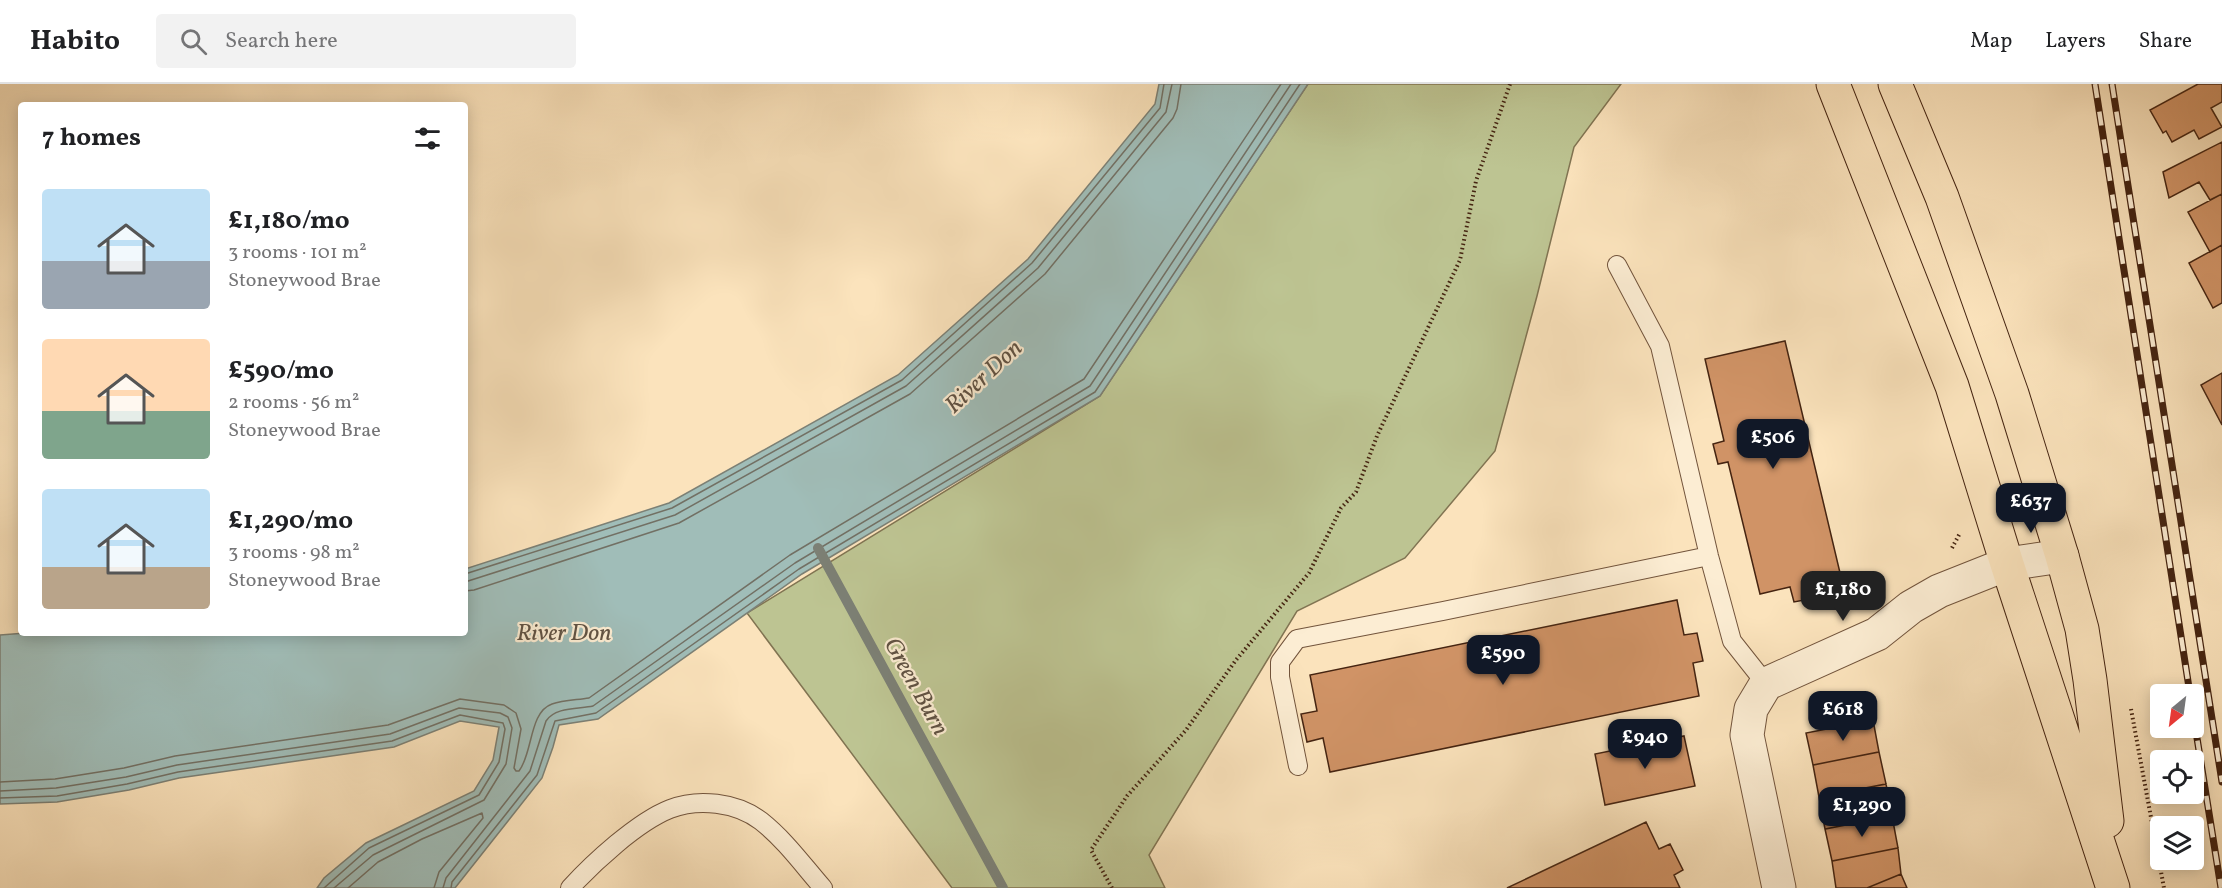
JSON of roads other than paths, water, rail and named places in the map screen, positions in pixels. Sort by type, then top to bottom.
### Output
[{"type":"main road","points":[[1833,84],[1952,386],[2007,564],[2114,888]]},
{"type":"main road","points":[[1895,84],[1950,219],[2012,394],[2082,629],[2114,888]]},
{"type":"street","points":[[1779,888],[1747,735],[1751,710],[1766,684],[1877,634],[1911,607],[1939,591],[2007,564],[2062,556]]},
{"type":"lane","points":[[1617,265],[1660,346],[1709,556],[1732,641],[1766,684]]},
{"type":"lane","points":[[1298,766],[1280,677],[1280,662],[1297,639],[1709,556]]},
{"type":"lane","points":[[570,888],[629,834],[669,809],[703,802],[733,807],[759,820],[783,841],[823,888]]},
{"type":"water","name":"River Don","points":[[1159,84],[1308,84],[1100,396],[802,574],[598,719],[559,725],[542,778],[455,888],[317,888],[324,878],[366,843],[474,791],[493,760],[499,727],[460,721],[394,747],[179,778],[129,790],[57,802],[0,804],[0,635],[468,636],[468,568],[669,503],[898,375],[1028,259],[1155,104]]},
{"type":"waterway","name":"Green Burn","points":[[818,548],[1003,888]]},
{"type":"railway","points":[[2095,84],[2188,684]]},
{"type":"railway","points":[[2112,84],[2222,782]]},
{"type":"railway","points":[[2197,738],[2221,888]]}]
